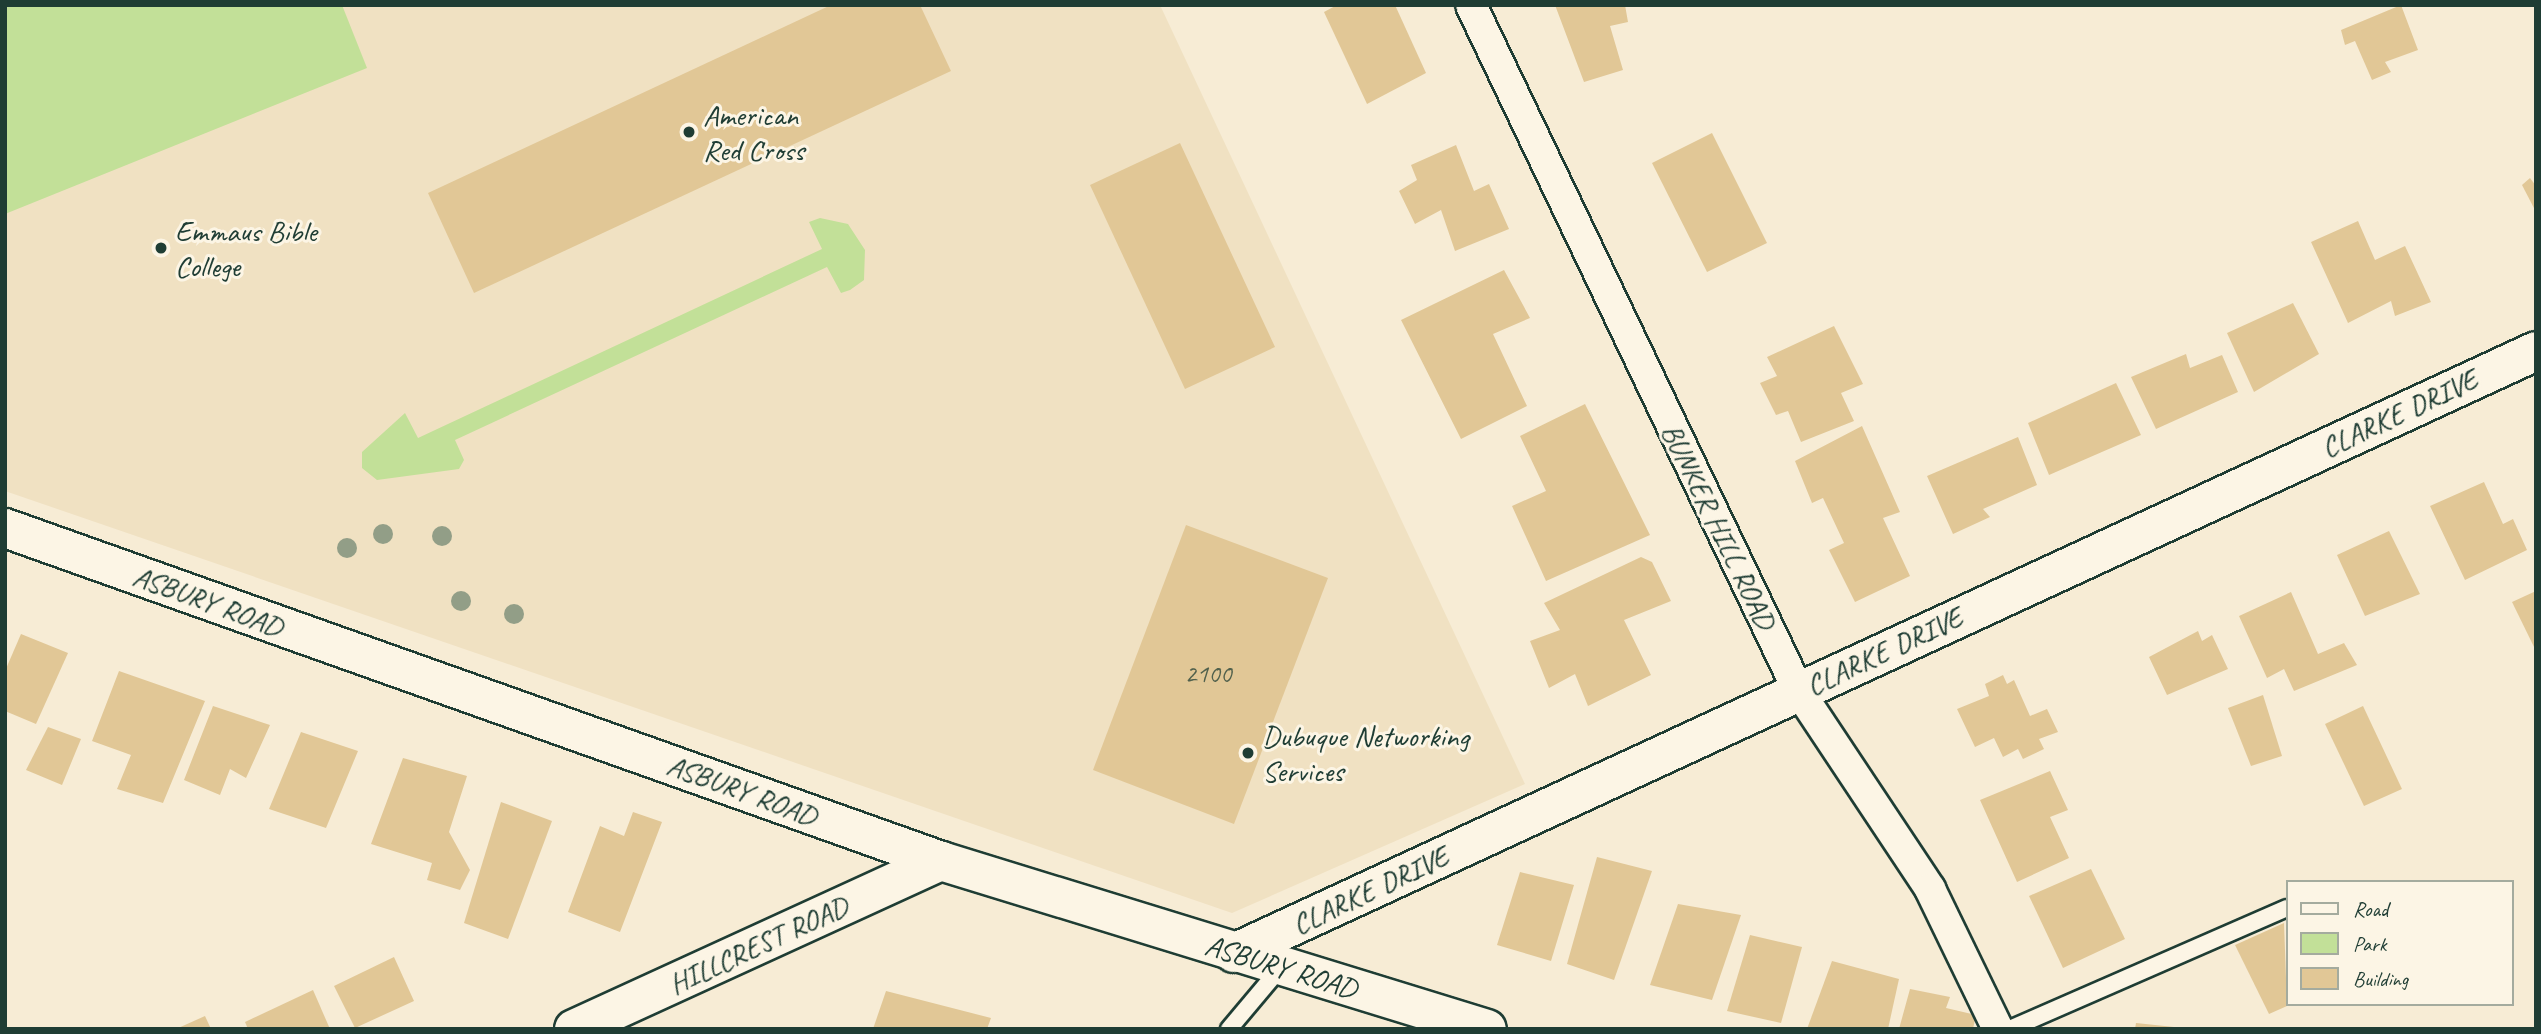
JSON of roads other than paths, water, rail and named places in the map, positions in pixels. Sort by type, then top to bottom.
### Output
[{"type":"street","name":"BUNKER HILL ROAD","points":[[1471,5],[1798,690],[1930,889],[1998,1029]]},
{"type":"street","name":"CLARKE DRIVE","points":[[1234,953],[2536,351]]},
{"type":"street","name":"ASBURY ROAD","points":[[5,528],[941,861],[1487,1029]]},
{"type":"street","name":"HILLCREST ROAD","points":[[574,1029],[941,861]]},
{"type":"lane","points":[[2010,1029],[2286,908]]},
{"type":"lane","points":[[1229,1029],[1281,967]]},
{"type":"place","name":"American Red Cross","points":[[689,132]]},
{"type":"place","name":"Emmaus Bible College","points":[[161,248]]},
{"type":"place","name":"Dubuque Networking Services","points":[[1248,753]]}]
